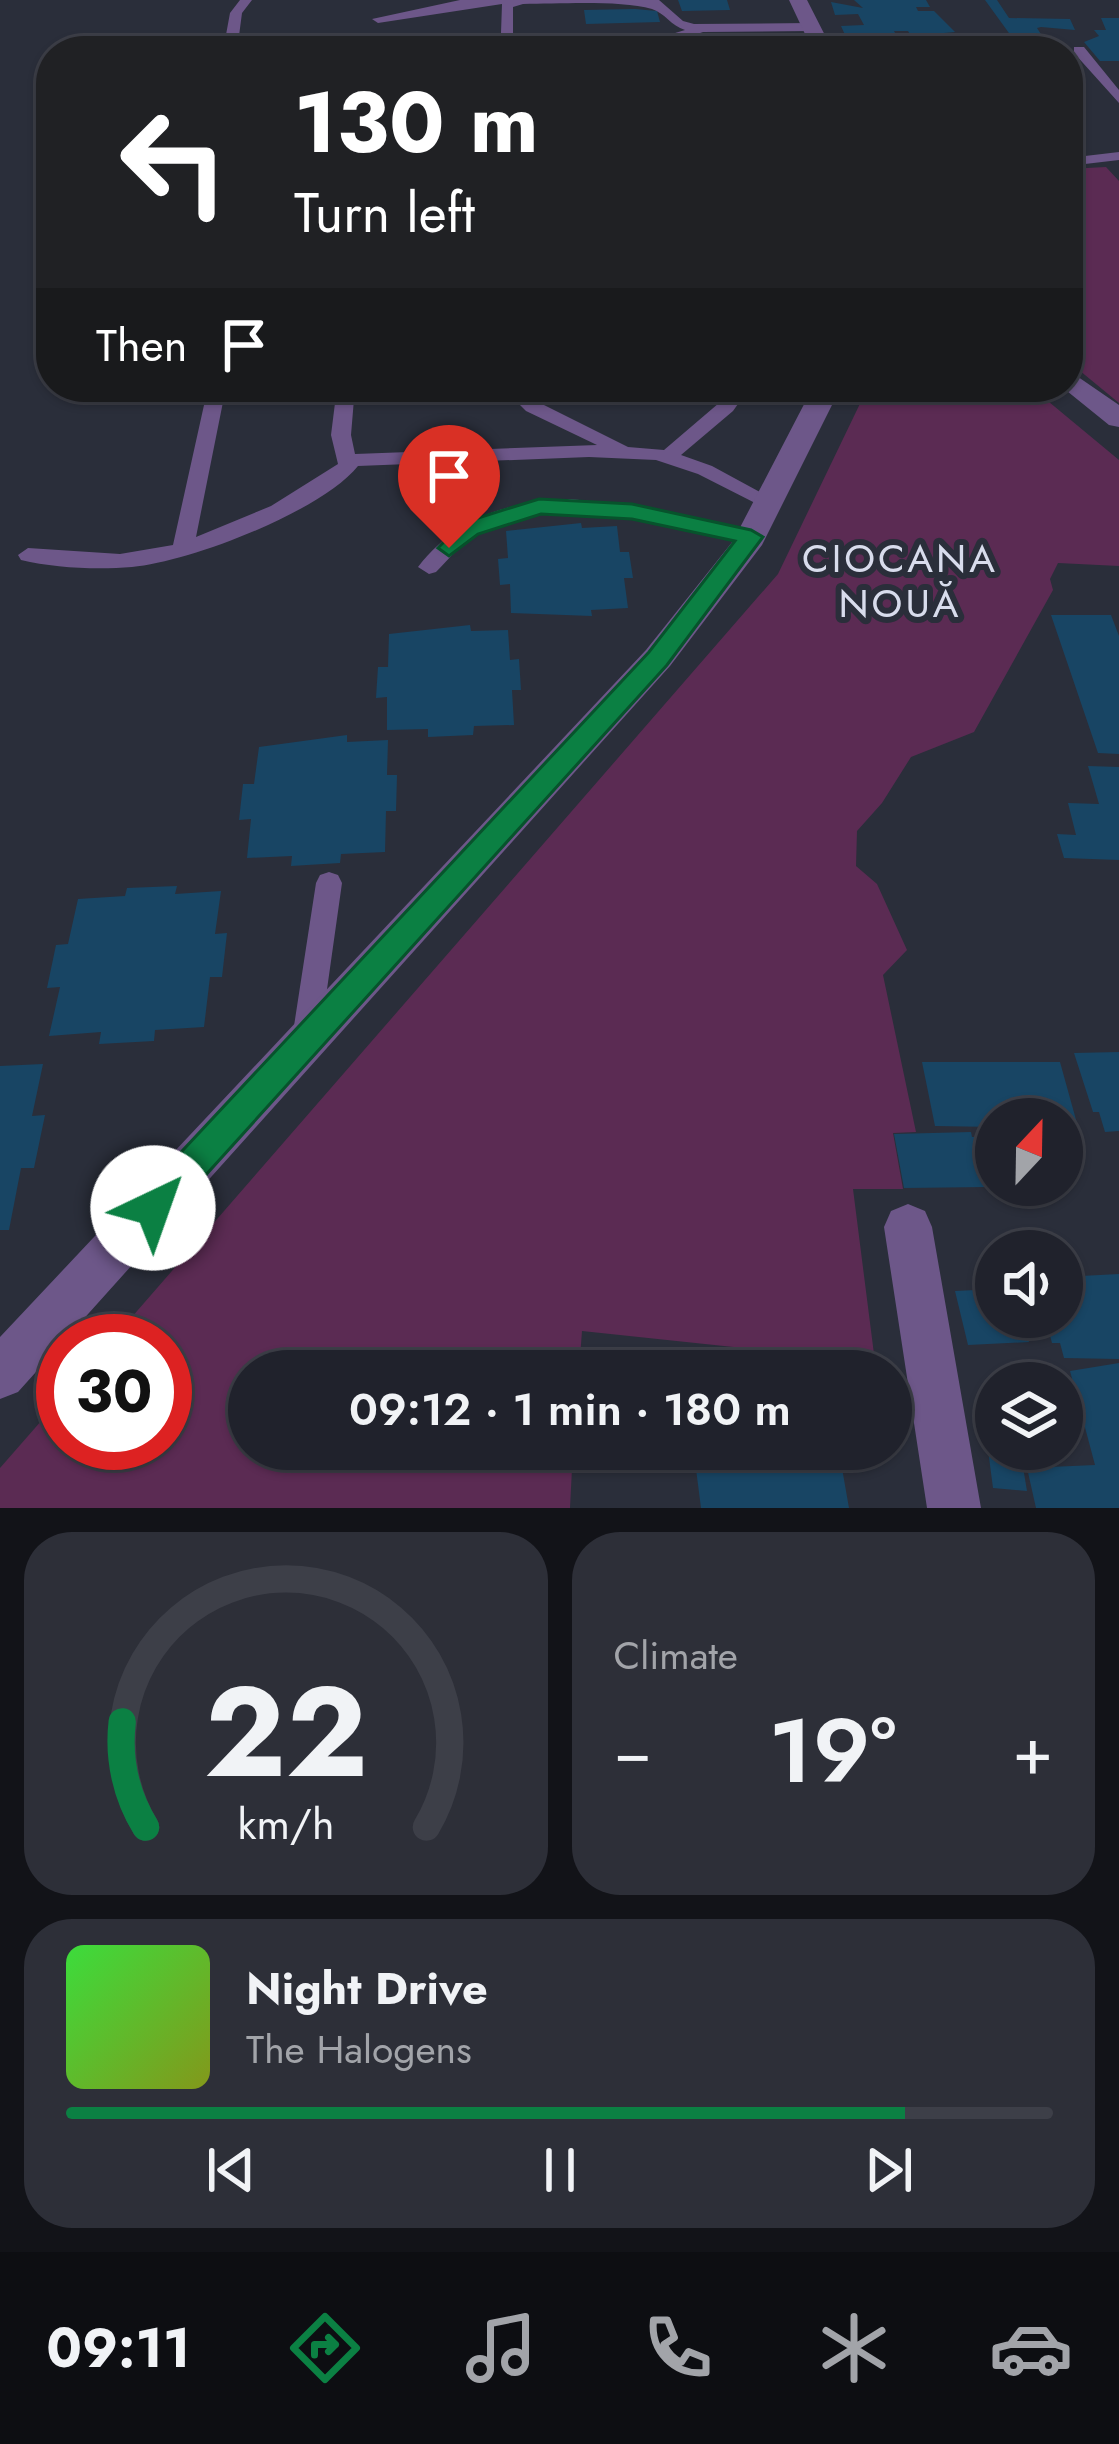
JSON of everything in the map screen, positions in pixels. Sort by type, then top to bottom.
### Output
[{"type":"street","points":[[798,0],[816,36]]},
{"type":"street","points":[[1083,390],[1119,419]]},
{"type":"street","points":[[0,1374],[658,658],[760,520],[819,402]]},
{"type":"street","points":[[908,1227],[954,1508]]},
{"type":"lane","points":[[232,36],[236,13],[246,0]]},
{"type":"lane","points":[[378,19],[411,15],[454,1],[627,1],[655,3],[675,21],[710,29]]},
{"type":"lane","points":[[504,36],[505,1]]},
{"type":"lane","points":[[671,36],[675,21]]},
{"type":"lane","points":[[680,36],[688,30],[811,27]]},
{"type":"lane","points":[[1083,55],[1119,99]]},
{"type":"lane","points":[[1083,160],[1119,156]]},
{"type":"lane","points":[[183,548],[215,402]]},
{"type":"lane","points":[[28,555],[131,560],[183,548],[251,522],[328,484],[347,466],[341,436],[344,402]]},
{"type":"lane","points":[[528,402],[623,452]]},
{"type":"lane","points":[[668,457],[690,432],[733,402]]},
{"type":"lane","points":[[347,460],[623,452],[668,457],[705,470],[760,520]]},
{"type":"lane","points":[[429,568],[470,529],[539,506],[760,520]]},
{"type":"lane","points":[[305,1042],[329,884]]},
{"type":"shaded area","points":[[1106,167],[1119,181],[1119,403],[1083,373],[1083,168]]},
{"type":"shaded area","points":[[861,402],[1049,402],[1119,460],[1119,566],[1058,563],[1050,579],[1053,590],[974,732],[911,757],[882,803],[857,831],[856,866],[877,884],[907,950],[883,975],[916,1132],[893,1133],[903,1189],[853,1189],[873,1350],[762,1350],[582,1331],[581,1350],[228,1350],[228,1470],[572,1470],[570,1508],[0,1508],[0,1468],[36,1427],[36,1470],[192,1470],[192,1314],[134,1314],[778,574]]},
{"type":"building","points":[[678,0],[727,0],[730,10],[682,11]]},
{"type":"building","points":[[854,0],[926,0],[930,7],[916,7],[918,11],[934,11],[955,32],[846,36],[841,26],[864,25],[858,14],[835,15],[831,2],[863,8]]},
{"type":"building","points":[[985,0],[997,0],[1009,18],[1070,19],[1075,30],[1041,27],[1037,28],[1042,36],[1011,36]]},
{"type":"building","points":[[584,10],[657,11],[660,22],[586,24]]},
{"type":"building","points":[[1101,18],[1119,18],[1119,61],[1100,61],[1084,42],[1099,36],[1094,30],[1106,30]]},
{"type":"building","points":[[581,523],[582,528],[617,526],[620,552],[629,552],[633,578],[624,578],[628,608],[591,610],[592,616],[511,613],[510,584],[500,585],[498,559],[508,558],[506,531]]},
{"type":"building","points":[[1051,615],[1111,615],[1119,636],[1119,754],[1098,753]]},
{"type":"building","points":[[470,625],[471,631],[508,630],[510,660],[519,659],[521,690],[512,690],[514,725],[474,726],[473,735],[428,737],[428,729],[387,730],[387,697],[376,698],[378,667],[388,667],[389,634]]},
{"type":"building","points":[[347,735],[347,742],[388,740],[387,775],[397,775],[396,811],[386,811],[385,852],[341,854],[340,863],[291,866],[292,856],[247,858],[251,819],[239,820],[243,784],[254,784],[259,747]]},
{"type":"building","points":[[1088,766],[1119,767],[1119,860],[1064,858],[1057,834],[1076,835],[1068,803],[1099,804]]},
{"type":"building","points":[[177,886],[175,894],[221,891],[215,934],[227,933],[222,977],[210,977],[204,1027],[155,1030],[154,1041],[99,1044],[101,1032],[49,1036],[60,987],[47,988],[56,945],[68,944],[78,899],[125,896],[127,888]]},
{"type":"building","points":[[1119,1052],[1119,1131],[1105,1132],[1099,1112],[1093,1112],[1074,1053]]},
{"type":"building","points":[[922,1062],[1060,1062],[1070,1098],[975,1098],[975,1127],[935,1126]]},
{"type":"building","points":[[43,1064],[32,1116],[45,1115],[34,1168],[21,1168],[9,1230],[0,1230],[0,1066]]},
{"type":"building","points":[[971,1132],[975,1137],[975,1187],[904,1188],[894,1134]]},
{"type":"building","points":[[1119,1274],[1119,1359],[1064,1358],[1060,1343],[1052,1343],[1051,1338],[1083,1338],[1083,1276]]},
{"type":"building","points":[[975,1290],[975,1338],[1028,1338],[1029,1342],[968,1345],[955,1291]]},
{"type":"building","points":[[1119,1363],[1119,1508],[1036,1508],[1027,1470],[1083,1470],[1083,1466],[1095,1465],[1083,1420],[1083,1369]]},
{"type":"building","points":[[696,1470],[842,1470],[849,1508],[701,1508]]},
{"type":"building","points":[[991,1470],[1024,1470],[1027,1491],[993,1488]]},
{"type":"district","name":"CIOCANA NOUĂ","points":[[900,580]]},
{"type":"route","points":[[153,1208],[658,658],[751,537],[599,507],[539,506],[470,529],[449,548]]}]
